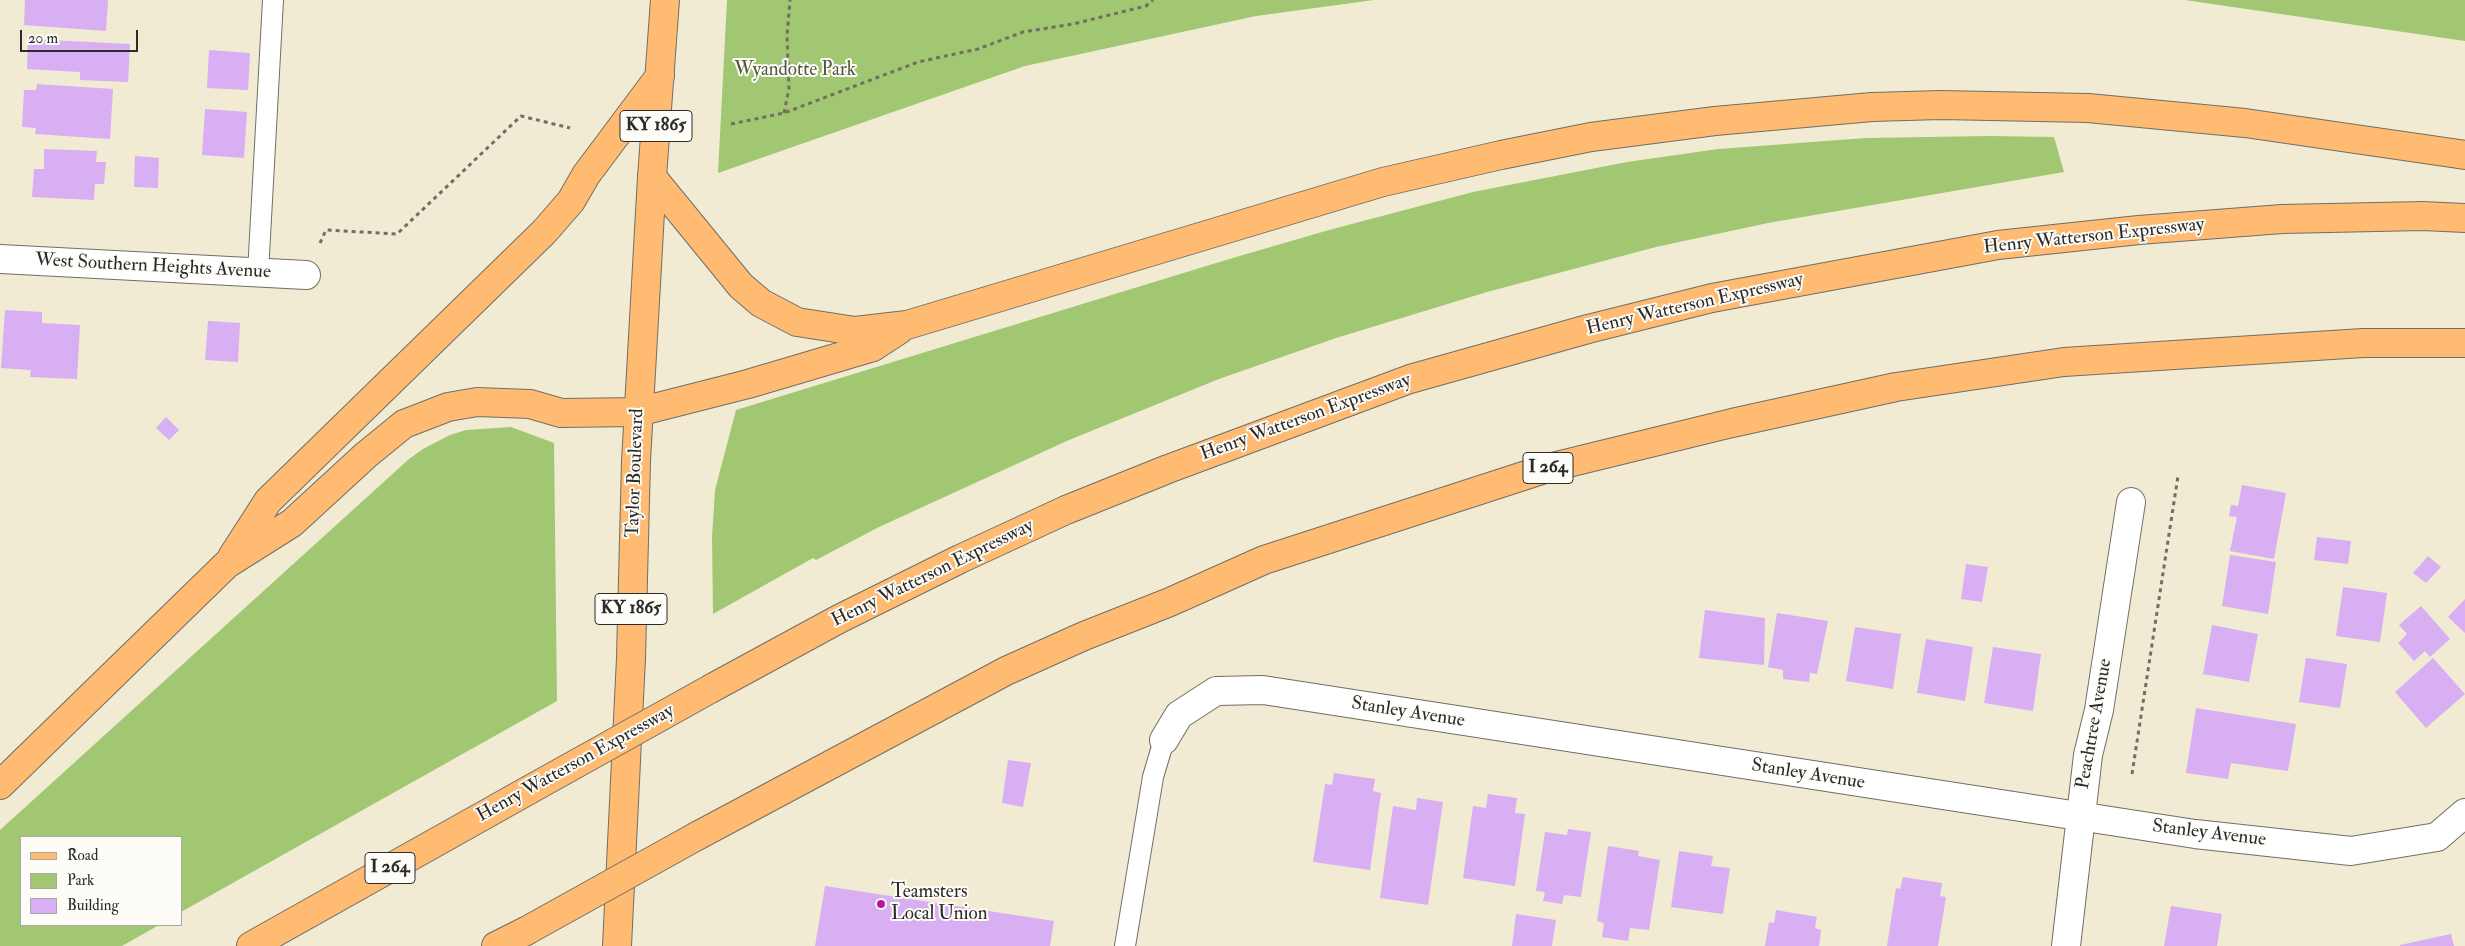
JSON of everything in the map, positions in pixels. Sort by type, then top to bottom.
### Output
[{"type":"main road","name":"Taylor Boulevard","points":[[617,946],[631,658],[638,412],[665,0]]},
{"type":"main road","points":[[227,564],[268,501],[544,232],[571,201],[586,175],[660,76]]},
{"type":"main road","points":[[652,177],[741,286],[761,303],[797,322],[854,331],[907,325],[1383,182],[1501,154],[1592,137],[1716,121],[1872,107],[1942,105],[2088,108],[2245,123],[2465,155]]},
{"type":"main road","name":"Henry Watterson Expressway","points":[[251,946],[712,688],[839,619],[942,568],[1085,503],[1168,469],[1410,379],[1588,328],[1712,298],[1998,245],[2139,230],[2282,220],[2423,216],[2465,218]]},
{"type":"main road","points":[[0,785],[227,564],[292,523],[366,455],[404,424],[448,407],[477,402],[530,404],[561,413],[638,412],[748,384],[873,347],[907,325]]},
{"type":"main road","name":"I 264","points":[[496,946],[523,939],[697,836],[1006,671],[1264,560],[1548,468],[1732,423],[1896,387],[2064,362],[2363,343],[2465,343]]},
{"type":"street","name":"West Southern Heights Avenue","points":[[0,259],[306,275]]},
{"type":"street","name":"Peachtree Avenue","points":[[2066,946],[2088,755],[2099,710],[2131,502]]},
{"type":"street","name":"Stanley Avenue","points":[[1164,740],[1179,715],[1216,691],[1263,690],[2195,834],[2351,851],[2437,837],[2465,813]]},
{"type":"lane","points":[[258,273],[273,0]]},
{"type":"lane","points":[[1125,946],[1153,777],[1164,740]]},
{"type":"path","points":[[784,113],[789,89],[787,36],[790,0]]},
{"type":"path","points":[[730,124],[784,113],[918,62],[978,49],[1023,32],[1073,24],[1146,6],[1153,0]]},
{"type":"path","points":[[306,275],[326,230],[397,234],[521,116],[570,128]]},
{"type":"path","points":[[2132,774],[2178,476]]},
{"type":"green space","name":"Wyandotte Park","points":[[727,0],[1374,0],[1256,16],[1025,66],[718,173]]},
{"type":"green space","points":[[2185,0],[2465,0],[2465,41]]},
{"type":"green space","points":[[2054,137],[2064,172],[1768,223],[1656,247],[1487,292],[1336,338],[1219,379],[1069,440],[879,527],[816,560],[813,558],[713,614],[712,537],[715,490],[736,410],[1226,260],[1329,230],[1473,192],[1627,162],[1718,149],[1866,138]]},
{"type":"green space","points":[[511,427],[554,443],[557,701],[182,911],[182,836],[20,836],[20,926],[157,926],[122,946],[0,946],[0,830],[409,459],[423,449],[450,435],[466,430]]},
{"type":"building","points":[[25,0],[108,0],[106,31],[24,25]]},
{"type":"building","points":[[28,39],[130,44],[128,82],[80,80],[80,72],[27,69]]},
{"type":"building","points":[[209,50],[250,53],[248,90],[207,88]]},
{"type":"building","points":[[37,84],[113,89],[110,139],[35,134],[36,128],[22,127],[24,90],[36,90]]},
{"type":"building","points":[[205,109],[247,112],[244,158],[202,155]]},
{"type":"building","points":[[44,149],[97,151],[96,162],[106,162],[104,184],[95,184],[94,200],[32,197],[34,169],[44,169]]},
{"type":"building","points":[[135,156],[159,158],[158,188],[134,187]]},
{"type":"building","points":[[5,310],[42,312],[42,323],[80,325],[77,379],[30,377],[31,370],[1,368]]},
{"type":"building","points":[[208,321],[240,323],[238,362],[205,360]]},
{"type":"building","points":[[166,417],[179,430],[169,440],[156,428]]},
{"type":"building","points":[[2242,485],[2286,493],[2274,559],[2230,551],[2237,517],[2229,516],[2231,505],[2238,506]]},
{"type":"building","points":[[2317,537],[2351,541],[2348,564],[2314,560]]},
{"type":"building","points":[[2230,555],[2276,562],[2268,614],[2222,606]]},
{"type":"building","points":[[2428,556],[2441,567],[2426,583],[2413,573]]},
{"type":"building","points":[[1966,564],[1988,567],[1982,602],[1961,599]]},
{"type":"building","points":[[2343,587],[2387,593],[2380,642],[2336,636]]},
{"type":"building","points":[[2465,599],[2465,633],[2448,617]]},
{"type":"building","points":[[2421,606],[2450,639],[2430,657],[2425,651],[2414,661],[2398,643],[2407,634],[2399,625]]},
{"type":"building","points":[[1705,610],[1765,618],[1764,665],[1699,658]]},
{"type":"building","points":[[1777,613],[1828,621],[1817,674],[1810,673],[1809,682],[1783,679],[1783,670],[1768,667]]},
{"type":"building","points":[[2212,625],[2258,634],[2249,682],[2203,674]]},
{"type":"building","points":[[1855,627],[1901,634],[1893,689],[1846,681]]},
{"type":"building","points":[[1926,639],[1973,647],[1965,701],[1917,693]]},
{"type":"building","points":[[1993,647],[2041,654],[2033,711],[1984,703]]},
{"type":"building","points":[[2306,658],[2347,664],[2340,708],[2299,702]]},
{"type":"building","points":[[2433,658],[2465,694],[2426,728],[2395,692]]},
{"type":"building","points":[[2196,708],[2296,724],[2288,771],[2231,763],[2228,779],[2186,773]]},
{"type":"building","points":[[1008,760],[1031,763],[1023,807],[1002,803]]},
{"type":"building","points":[[1334,773],[1375,779],[1373,791],[1381,793],[1370,870],[1313,862],[1325,784],[1332,785]]},
{"type":"building","points":[[1488,794],[1517,798],[1515,813],[1525,814],[1515,886],[1463,878],[1473,806],[1486,808]]},
{"type":"building","points":[[1417,798],[1443,802],[1428,905],[1380,898],[1393,806],[1416,810]]},
{"type":"building","points":[[1568,829],[1591,832],[1581,897],[1564,895],[1562,904],[1543,901],[1545,892],[1536,891],[1545,832],[1567,835]]},
{"type":"building","points":[[1608,846],[1639,851],[1638,856],[1660,860],[1649,930],[1630,928],[1628,941],[1602,937],[1604,923],[1597,921]]},
{"type":"building","points":[[1679,851],[1713,856],[1711,866],[1730,868],[1723,914],[1671,907]]},
{"type":"building","points":[[1903,877],[1942,883],[1940,896],[1946,897],[1938,946],[1887,946],[1896,888],[1900,889]]},
{"type":"building","name":"Teamsters Local Union","points":[[825,886],[1054,921],[1050,946],[815,946]]},
{"type":"building","points":[[2171,906],[2222,914],[2217,946],[2164,946]]},
{"type":"building","points":[[1776,910],[1817,917],[1815,928],[1821,930],[1819,946],[1765,946],[1769,922],[1774,923]]},
{"type":"building","points":[[1516,914],[1556,920],[1552,946],[1512,946]]},
{"type":"building","points":[[2451,934],[2454,946],[2400,946],[2400,945]]},
{"type":"place","name":"Teamsters Local Union","points":[[881,904]]}]
